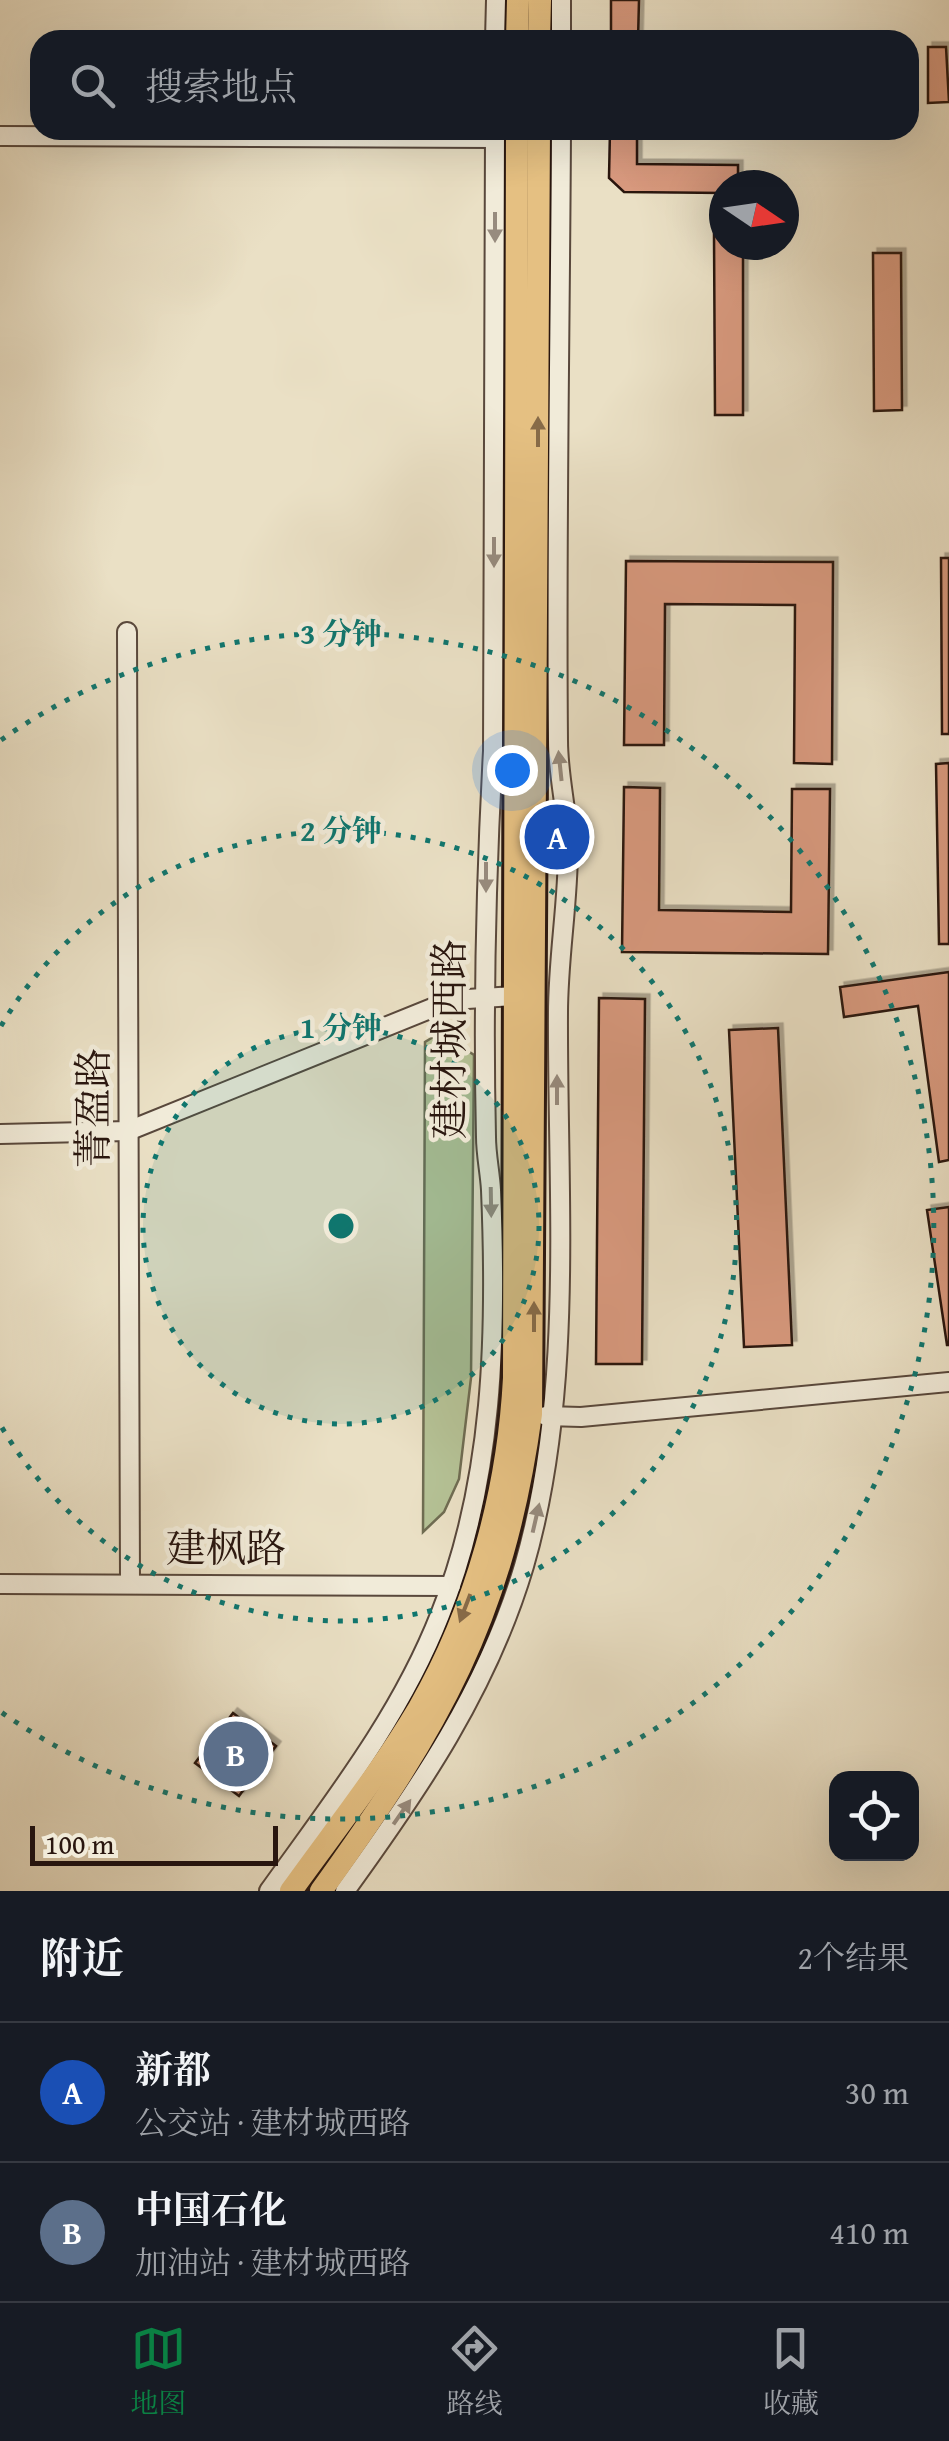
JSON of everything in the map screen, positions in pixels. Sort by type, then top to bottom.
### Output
[{"type":"main road","points":[[518,0],[518,30]]},
{"type":"main road","points":[[540,0],[540,30]]},
{"type":"main road","name":"建材城西路","points":[[321,1891],[414,1757],[475,1639],[506,1548],[532,1414],[502,140]]},
{"type":"main road","name":"建材城西路","points":[[525,996],[539,140]]},
{"type":"main road","name":"建材城西路","points":[[292,1891],[394,1746],[434,1679],[470,1594],[504,1471],[532,1414]]},
{"type":"street","points":[[496,0],[496,30]]},
{"type":"street","points":[[561,0],[561,30]]},
{"type":"street","points":[[0,136],[30,136]]},
{"type":"street","name":"建材城西路","points":[[268,1891],[391,1716],[451,1586],[484,1448],[490,1377],[486,829],[493,740],[502,140]]},
{"type":"street","name":"建材城西路","points":[[345,1891],[429,1774],[491,1657],[529,1547],[532,1414],[558,966],[567,900],[568,850],[558,746],[560,140]]},
{"type":"street","name":"菁盈路","points":[[127,632],[130,1583]]},
{"type":"street","points":[[0,1134],[128,1131],[443,1003],[486,996],[525,996]]},
{"type":"street","points":[[532,1414],[949,1382]]},
{"type":"street","points":[[462,1552],[504,1471]]},
{"type":"street","name":"建枫路","points":[[0,1584],[451,1586]]},
{"type":"green space","points":[[440,1033],[474,1055],[471,1378],[459,1479],[444,1512],[423,1532],[425,1042]]},
{"type":"building","points":[[611,0],[639,0],[638,30],[611,30]]},
{"type":"building","points":[[928,47],[946,47],[949,102],[928,103]]},
{"type":"building","points":[[610,140],[637,140],[637,164],[738,165],[738,170],[709,170],[709,193],[624,192],[609,178]]},
{"type":"building","points":[[873,253],[901,253],[902,410],[874,411]]},
{"type":"building","points":[[714,260],[743,260],[743,415],[715,415]]},
{"type":"building","points":[[941,558],[949,558],[949,734],[942,734]]},
{"type":"building","points":[[626,561],[833,562],[832,764],[794,763],[795,605],[665,604],[664,745],[624,745]]},
{"type":"building","points":[[949,763],[949,944],[939,944],[936,764]]},
{"type":"building","points":[[624,787],[660,788],[659,910],[791,912],[792,789],[830,789],[828,954],[622,952]]},
{"type":"building","points":[[949,972],[949,1160],[939,1162],[918,1006],[844,1017],[840,987]]},
{"type":"building","points":[[599,998],[645,999],[642,1364],[596,1364]]},
{"type":"building","points":[[778,1028],[792,1345],[744,1347],[729,1030]]},
{"type":"building","points":[[949,1207],[949,1345],[947,1345],[927,1210]]},
{"type":"building","points":[[233,1713],[276,1746],[239,1796],[195,1763]]},
{"type":"place","name":"新都","points":[[557,837]]},
{"type":"place","name":"中国石化","points":[[236,1754]]}]
